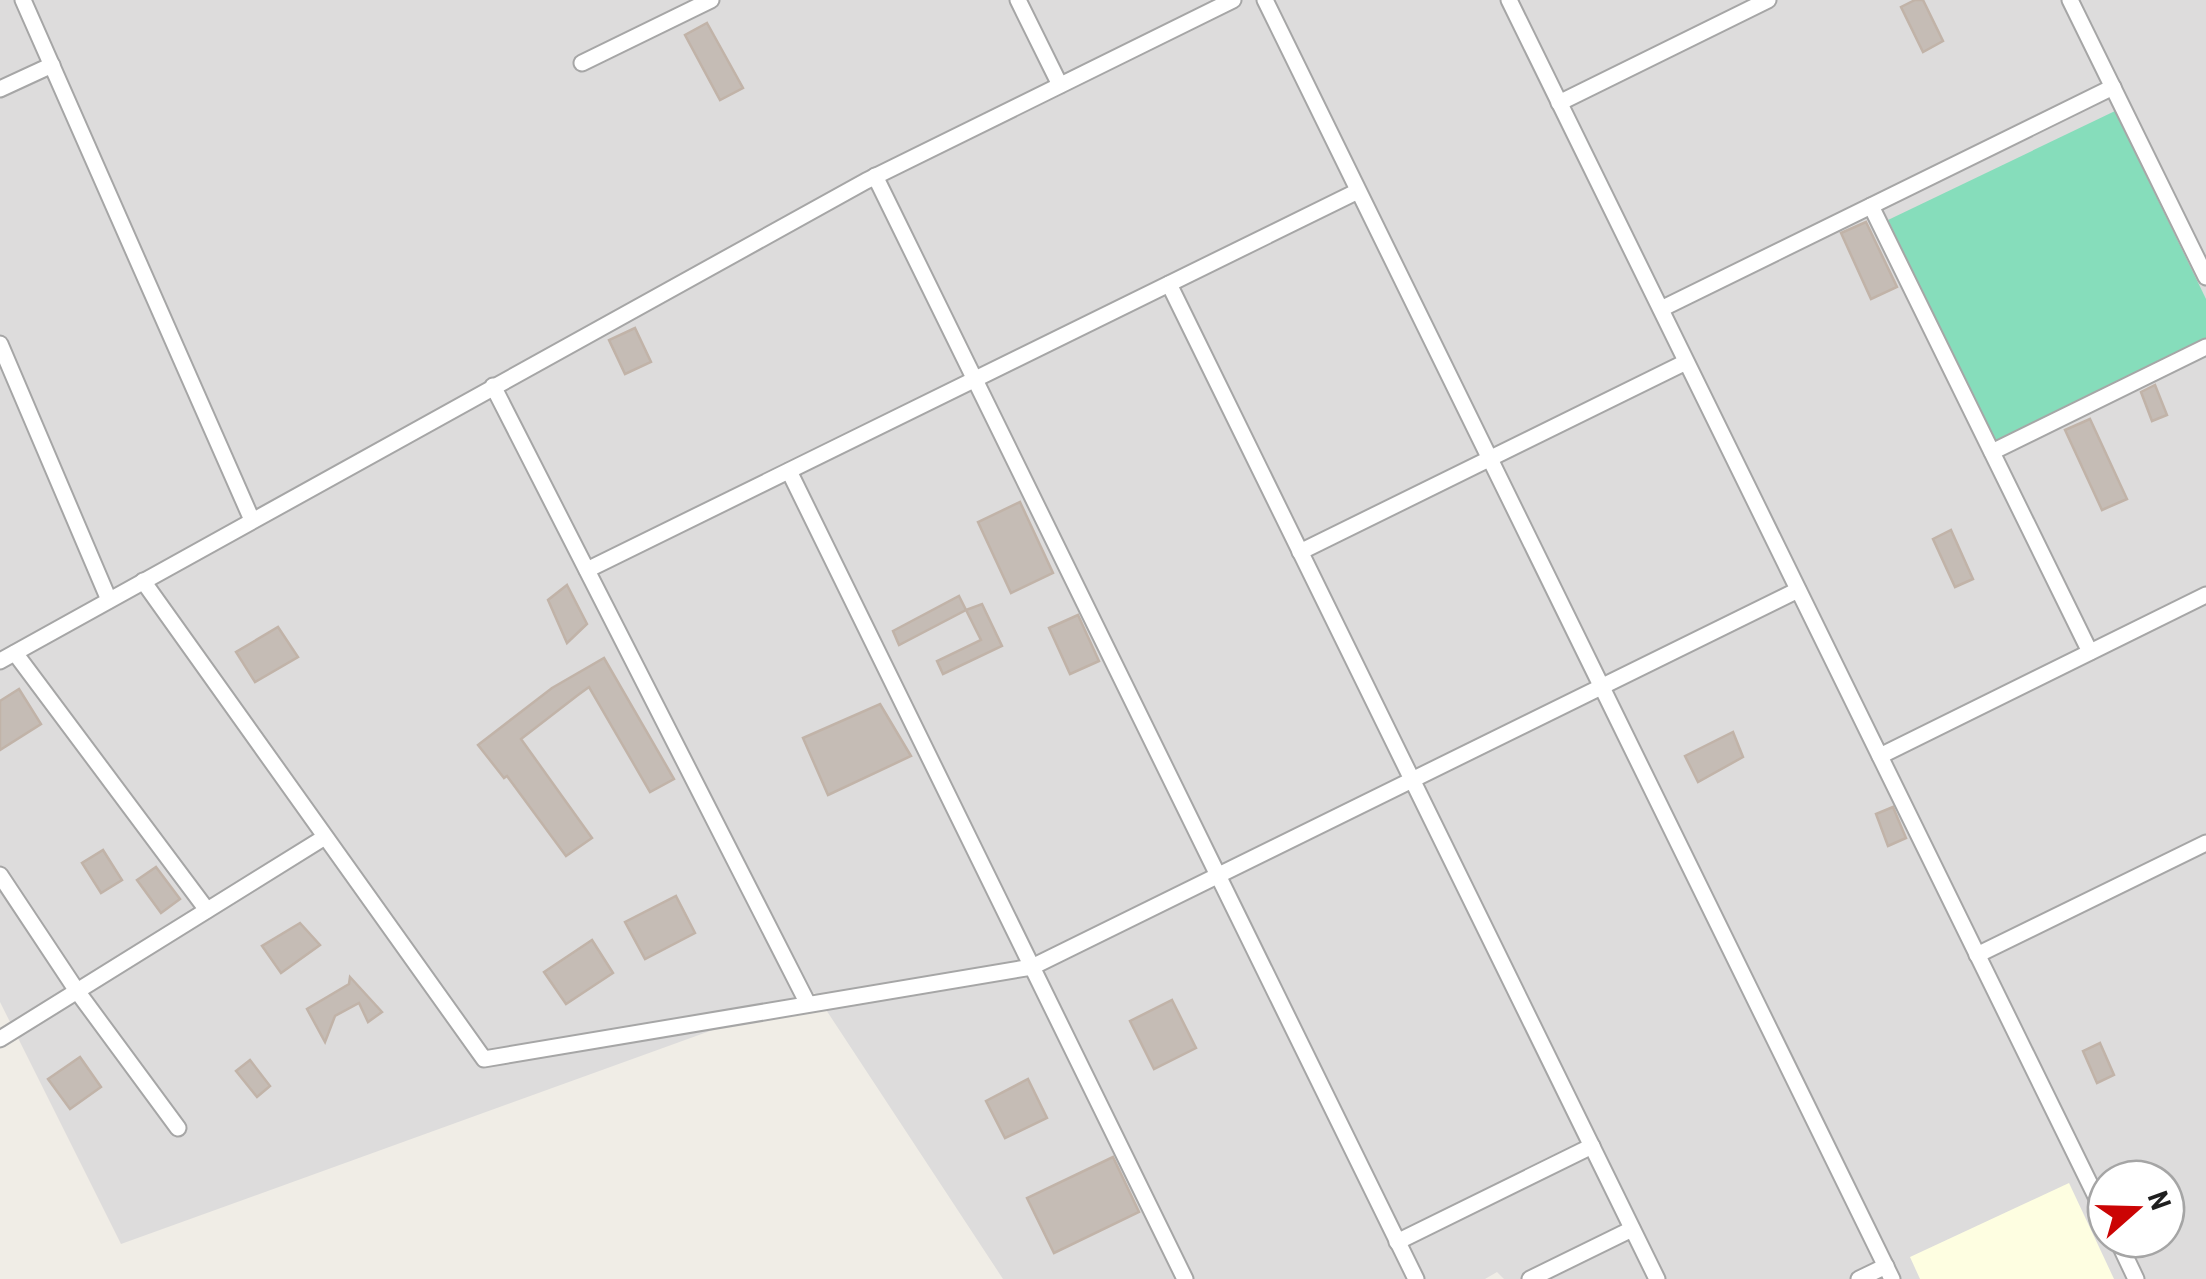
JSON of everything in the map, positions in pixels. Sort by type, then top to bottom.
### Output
[{"type":"street","points":[[24,0],[252,520]]},
{"type":"street","points":[[582,63],[710,0]]},
{"type":"street","points":[[1018,0],[1060,85]]},
{"type":"street","points":[[207,910],[7,657],[875,176],[1233,0]]},
{"type":"street","points":[[1265,0],[1889,1272],[1860,1279]]},
{"type":"street","points":[[1509,0],[2086,1176]]},
{"type":"street","points":[[1559,103],[1768,0]]},
{"type":"street","points":[[2070,0],[2206,277]]},
{"type":"street","points":[[0,88],[52,65]]},
{"type":"street","points":[[1660,309],[2112,86]]},
{"type":"street","points":[[875,176],[1416,1279]]},
{"type":"street","points":[[588,570],[1358,191]]},
{"type":"street","points":[[1871,206],[2090,652]]},
{"type":"street","points":[[1169,284],[1657,1279]]},
{"type":"street","points":[[0,344],[109,600]]},
{"type":"street","points":[[1992,452],[2206,346]]},
{"type":"street","points":[[1300,552],[1686,362]]},
{"type":"street","points":[[493,386],[808,1002]]},
{"type":"street","points":[[788,471],[1184,1279]]},
{"type":"street","points":[[143,581],[484,1059],[1032,967],[1798,590]]},
{"type":"street","points":[[1880,756],[2206,595]]},
{"type":"street","points":[[0,1039],[325,836]]},
{"type":"street","points":[[1977,955],[2204,849]]},
{"type":"street","points":[[0,874],[77,991],[178,1128]]},
{"type":"street","points":[[1398,1242],[1592,1146]]},
{"type":"street","points":[[1530,1279],[1632,1229]]},
{"type":"shaded area","points":[[0,0],[2206,0],[2206,1279],[1504,1279],[1497,1272],[1485,1279],[1003,1279],[815,993],[121,1244],[0,1002]]},
{"type":"shaded area","points":[[2069,1183],[2086,1219],[2086,1259],[2105,1259],[2114,1279],[1920,1279],[1910,1257]]},
{"type":"green space","points":[[2115,111],[2206,299],[2206,341],[1995,442],[1888,220]]},
{"type":"building","points":[[1923,0],[1943,41],[1923,52],[1901,7]]},
{"type":"building","points":[[707,23],[743,88],[720,100],[685,35]]},
{"type":"building","points":[[1866,222],[1897,287],[1871,299],[1841,233]]},
{"type":"building","points":[[635,328],[651,362],[625,374],[609,340]]},
{"type":"building","points":[[2155,385],[2167,415],[2152,421],[2141,392]]},
{"type":"building","points":[[2090,419],[2127,499],[2102,510],[2065,430]]},
{"type":"building","points":[[1020,502],[1053,573],[1011,593],[978,522]]},
{"type":"building","points":[[1951,530],[1973,579],[1955,587],[1933,539]]},
{"type":"building","points":[[567,585],[587,624],[567,643],[548,600]]},
{"type":"building","points":[[959,596],[966,610],[899,645],[893,631]]},
{"type":"building","points":[[982,604],[1002,646],[943,674],[937,661],[981,640],[966,610]]},
{"type":"building","points":[[1078,615],[1099,661],[1070,674],[1049,628]]},
{"type":"building","points":[[278,627],[298,657],[255,682],[236,652]]},
{"type":"building","points":[[604,658],[674,779],[650,792],[589,687],[521,739],[592,838],[566,856],[507,776],[504,778],[478,745],[552,688]]},
{"type":"building","points":[[19,689],[41,724],[0,750],[0,701]]},
{"type":"building","points":[[880,704],[911,756],[828,795],[803,738]]},
{"type":"building","points":[[1733,732],[1743,757],[1698,782],[1685,756]]},
{"type":"building","points":[[1893,807],[1906,838],[1888,846],[1876,814]]},
{"type":"building","points":[[103,850],[122,880],[101,893],[82,863]]},
{"type":"building","points":[[156,867],[180,899],[161,913],[137,880]]},
{"type":"building","points":[[676,896],[695,933],[645,959],[625,922]]},
{"type":"building","points":[[300,923],[320,945],[281,973],[262,946]]},
{"type":"building","points":[[592,940],[613,973],[566,1004],[544,972]]},
{"type":"building","points":[[350,977],[382,1012],[368,1022],[359,1003],[335,1016],[325,1042],[307,1009],[349,984]]},
{"type":"building","points":[[1172,1000],[1196,1048],[1154,1069],[1130,1021]]},
{"type":"building","points":[[2100,1043],[2114,1075],[2097,1083],[2083,1051]]},
{"type":"building","points":[[80,1057],[101,1087],[70,1109],[48,1079]]},
{"type":"building","points":[[250,1060],[270,1086],[257,1097],[236,1071]]},
{"type":"building","points":[[1028,1079],[1047,1118],[1005,1138],[986,1101]]},
{"type":"building","points":[[1113,1157],[1139,1212],[1054,1253],[1027,1198]]}]
